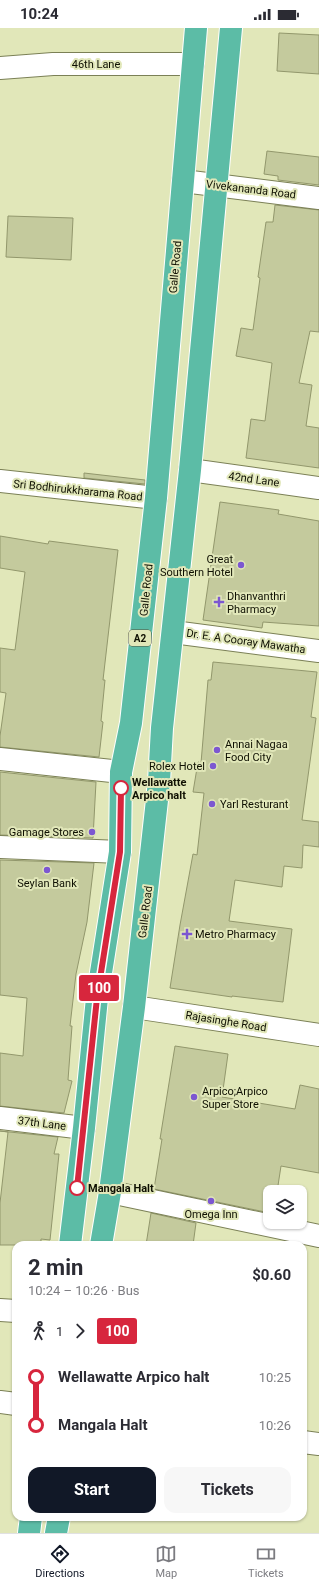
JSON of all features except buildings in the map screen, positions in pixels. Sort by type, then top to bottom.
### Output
[{"type":"highway","name":"Galle Road","points":[[70,1241],[97,998],[120,852],[122,772],[131,723],[156,498],[196,28]]},
{"type":"highway","name":"Galle Road","points":[[102,1241],[110,1192],[134,1007],[158,790],[162,728],[190,470],[218,185],[231,28]]},
{"type":"highway","points":[[29,1533],[30,1521]]},
{"type":"highway","points":[[56,1533],[58,1521]]},
{"type":"street","name":"46th Lane","points":[[0,68],[53,64],[193,64]]},
{"type":"street","name":"Vivekananda Road","points":[[183,181],[319,198]]},
{"type":"street","name":"42nd Lane","points":[[190,470],[319,488]]},
{"type":"street","name":"Sri Bodhirukkharama Road","points":[[0,481],[156,498]]},
{"type":"street","name":"Dr. E. A Cooray Mawatha","points":[[173,632],[319,651]]},
{"type":"street","points":[[0,760],[122,772]]},
{"type":"street","points":[[0,848],[120,852]]},
{"type":"street","name":"Rajasinghe Road","points":[[134,1007],[319,1035]]},
{"type":"street","name":"37th Lane","points":[[0,1118],[84,1128]]},
{"type":"street","points":[[110,1192],[319,1236]]},
{"type":"street","points":[[0,1310],[12,1311]]},
{"type":"street","points":[[0,1402],[12,1404]]},
{"type":"street","points":[[307,1442],[319,1444]]},
{"type":"bus line","name":"100","points":[[77,1188],[97,998],[120,852],[121,788]]},
{"type":"place","name":"Great Southern Hotel","points":[[241,565]]},
{"type":"place","name":"Dhanvanthri Pharmacy","points":[[219,602]]},
{"type":"place","name":"Annai Nagaa Food City","points":[[217,750]]},
{"type":"place","name":"Rolex Hotel","points":[[213,766]]},
{"type":"place","name":"Wellawatte Arpico halt","points":[[121,788]]},
{"type":"place","name":"Yarl Resturant","points":[[212,804]]},
{"type":"place","name":"Gamage Stores","points":[[92,832]]},
{"type":"place","name":"Seylan Bank","points":[[47,870]]},
{"type":"place","name":"Metro Pharmacy","points":[[187,934]]},
{"type":"place","name":"Arpico;Arpico Super Store","points":[[194,1097]]},
{"type":"place","name":"Mangala Halt","points":[[77,1188]]},
{"type":"place","name":"Omega Inn","points":[[211,1201]]}]
